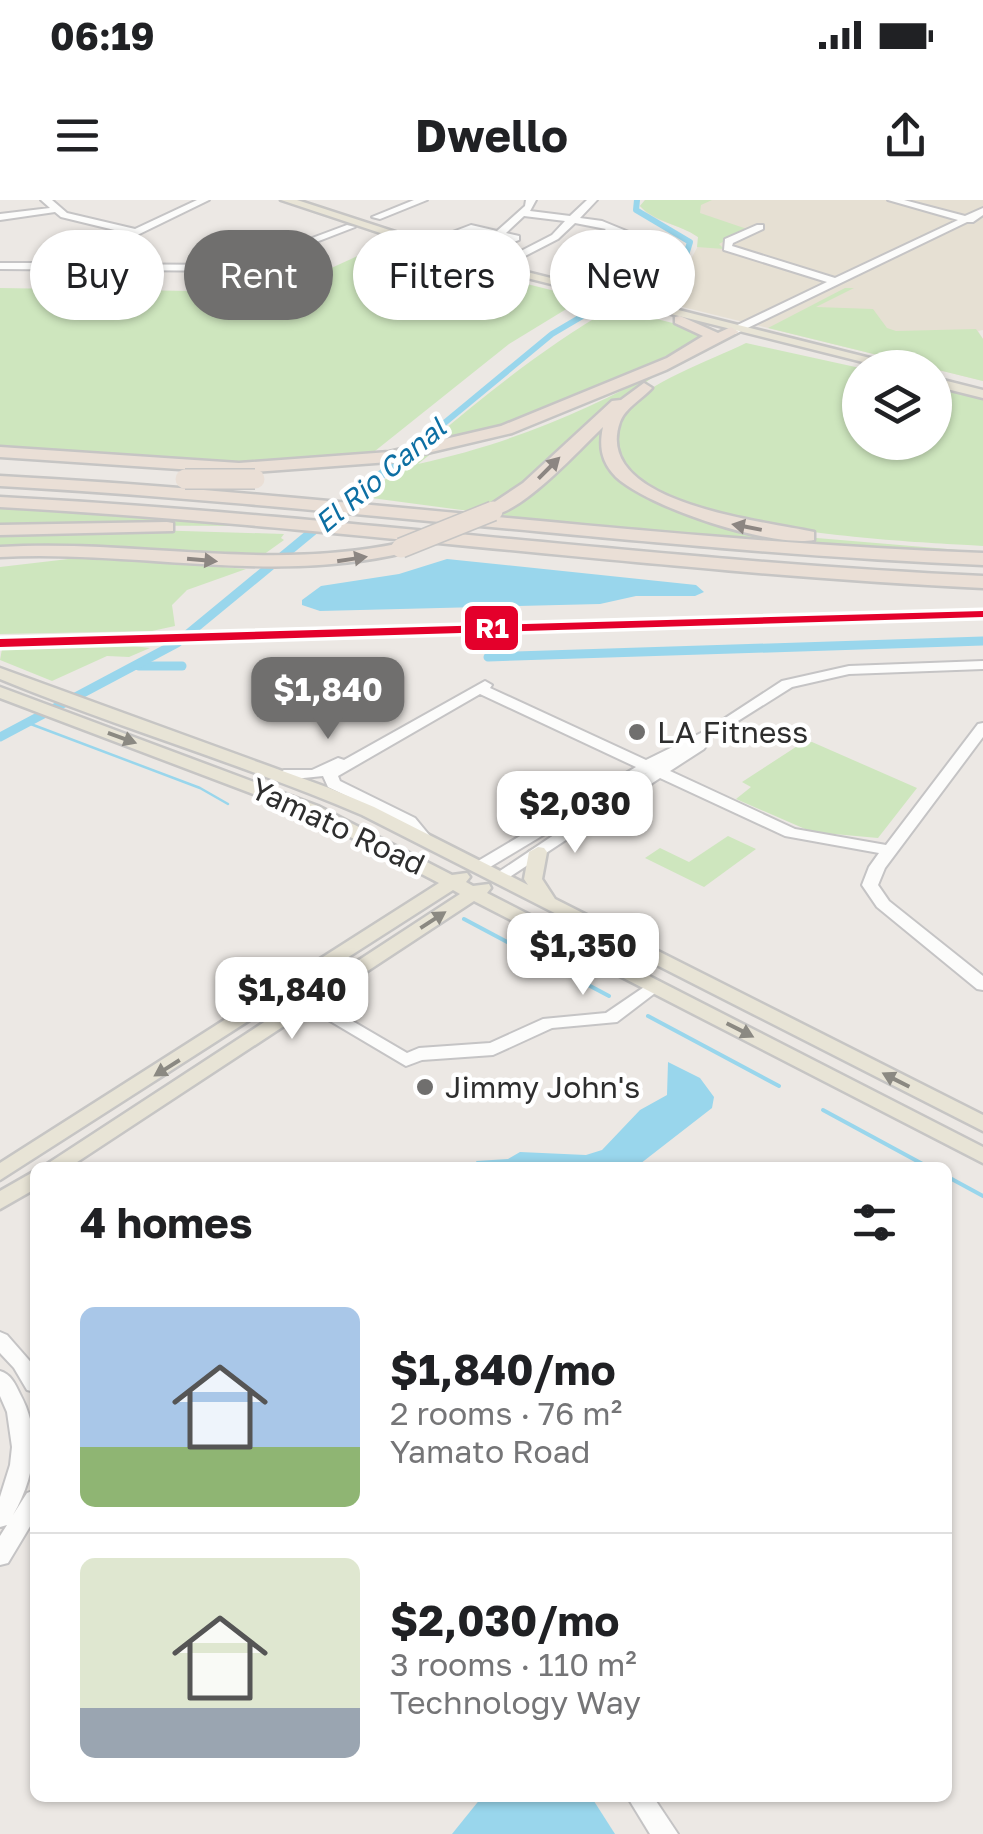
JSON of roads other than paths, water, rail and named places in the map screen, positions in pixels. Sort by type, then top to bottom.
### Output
[{"type":"highway","points":[[680,320],[710,332],[711,337],[701,346]]},
{"type":"highway","points":[[0,468],[109,476],[255,479],[370,465],[488,444],[550,422],[701,346],[741,331]]},
{"type":"highway","points":[[0,552],[84,548],[249,564],[350,560],[493,511],[530,486],[600,418],[741,331]]},
{"type":"highway","points":[[644,388],[614,418],[609,447],[628,476],[673,505],[718,520],[784,533],[983,548]]},
{"type":"highway","points":[[0,452],[221,468],[370,465]]},
{"type":"highway","points":[[60,457],[309,514]]},
{"type":"highway","points":[[0,484],[722,561],[983,578]]},
{"type":"highway","points":[[0,498],[309,514],[716,551],[983,561]]},
{"type":"highway","points":[[0,530],[187,527],[309,514]]},
{"type":"highway","points":[[351,519],[387,541],[747,570],[983,578]]},
{"type":"highway","points":[[351,519],[551,529],[743,547],[983,561]]},
{"type":"highway","points":[[0,564],[66,555],[130,553]]},
{"type":"main road","points":[[270,200],[360,230]]},
{"type":"main road","points":[[286,200],[375,230]]},
{"type":"main road","points":[[350,227],[363,230]]},
{"type":"main road","points":[[680,320],[741,331],[842,359]]},
{"type":"main road","points":[[695,320],[842,354]]},
{"type":"main road","points":[[952,383],[983,390]]},
{"type":"main road","name":"Yamato Road","points":[[0,673],[58,697],[79,714],[261,788],[414,862],[983,1156]]},
{"type":"main road","points":[[0,690],[58,697]]},
{"type":"main road","name":"Yamato Road","points":[[0,690],[37,707],[79,714],[284,774],[478,866],[983,1124]]},
{"type":"main road","points":[[538,852],[533,878],[545,890],[549,903]]},
{"type":"main road","points":[[414,862],[431,887],[429,898]]},
{"type":"main road","points":[[0,1173],[478,866]]},
{"type":"main road","points":[[61,1162],[499,877]]},
{"type":"main road","points":[[0,1201],[30,1181]]},
{"type":"street","points":[[46,200],[54,210]]},
{"type":"street","points":[[139,230],[204,200]]},
{"type":"street","points":[[378,217],[422,200]]},
{"type":"street","points":[[503,230],[531,200]]},
{"type":"street","points":[[530,251],[578,220],[594,200]]},
{"type":"street","points":[[895,200],[978,218]]},
{"type":"street","points":[[0,217],[54,210],[128,230]]},
{"type":"street","points":[[523,213],[578,220],[614,230],[638,239],[641,248],[614,260],[582,252],[614,230]]},
{"type":"street","points":[[741,331],[978,218]]},
{"type":"street","points":[[760,226],[728,241],[728,248],[838,282]]},
{"type":"street","points":[[164,269],[247,270],[350,227]]},
{"type":"street","points":[[470,228],[501,232],[516,238],[492,250],[447,236],[470,228]]},
{"type":"street","points":[[0,266],[30,267]]},
{"type":"street","points":[[478,866],[694,752],[710,734],[782,687],[812,677],[857,670],[983,665]]},
{"type":"street","points":[[426,841],[410,821],[329,779],[335,770],[483,686],[796,835],[890,850]]},
{"type":"street","points":[[0,701],[20,700]]},
{"type":"street","points":[[983,727],[871,878],[876,896],[983,985]]},
{"type":"street","points":[[284,774],[315,774],[375,746]]},
{"type":"street","points":[[499,877],[654,770]]},
{"type":"street","points":[[307,1002],[406,1060],[419,1054],[482,1052],[548,1023],[611,1018],[654,986]]},
{"type":"street","points":[[0,1340],[30,1376]]},
{"type":"street","points":[[0,1379],[30,1419]]},
{"type":"street","points":[[0,1518],[22,1468],[30,1425]]},
{"type":"street","points":[[0,1556],[30,1507]]},
{"type":"street","points":[[643,1802],[664,1834]]},
{"type":"water","points":[[447,559],[696,585],[704,592],[695,596],[636,596],[600,604],[320,611],[302,605],[302,600],[321,586],[399,574]]},
{"type":"water","points":[[668,1062],[700,1078],[714,1097],[712,1108],[642,1162],[476,1161],[508,1159],[520,1152],[586,1155],[602,1150],[640,1110],[667,1095]]},
{"type":"water","points":[[478,1802],[595,1802],[615,1834],[452,1834]]},
{"type":"waterway","name":"El Rio Canal","points":[[390,468],[552,334],[686,255],[690,242],[636,210],[637,200]]},
{"type":"waterway","name":"El Rio Canal","points":[[0,737],[177,643],[393,465]]},
{"type":"waterway","points":[[488,657],[983,641]]},
{"type":"waterway","points":[[139,666],[182,666]]},
{"type":"waterway","points":[[28,723],[200,788],[228,804]]},
{"type":"waterway","points":[[464,919],[609,996]]},
{"type":"waterway","points":[[648,1016],[779,1086]]},
{"type":"waterway","points":[[823,1110],[919,1162]]},
{"type":"waterway","points":[[952,1179],[983,1196]]},
{"type":"place","name":"LA Fitness","points":[[637,732]]},
{"type":"place","name":"Jimmy John's","points":[[425,1087]]}]
